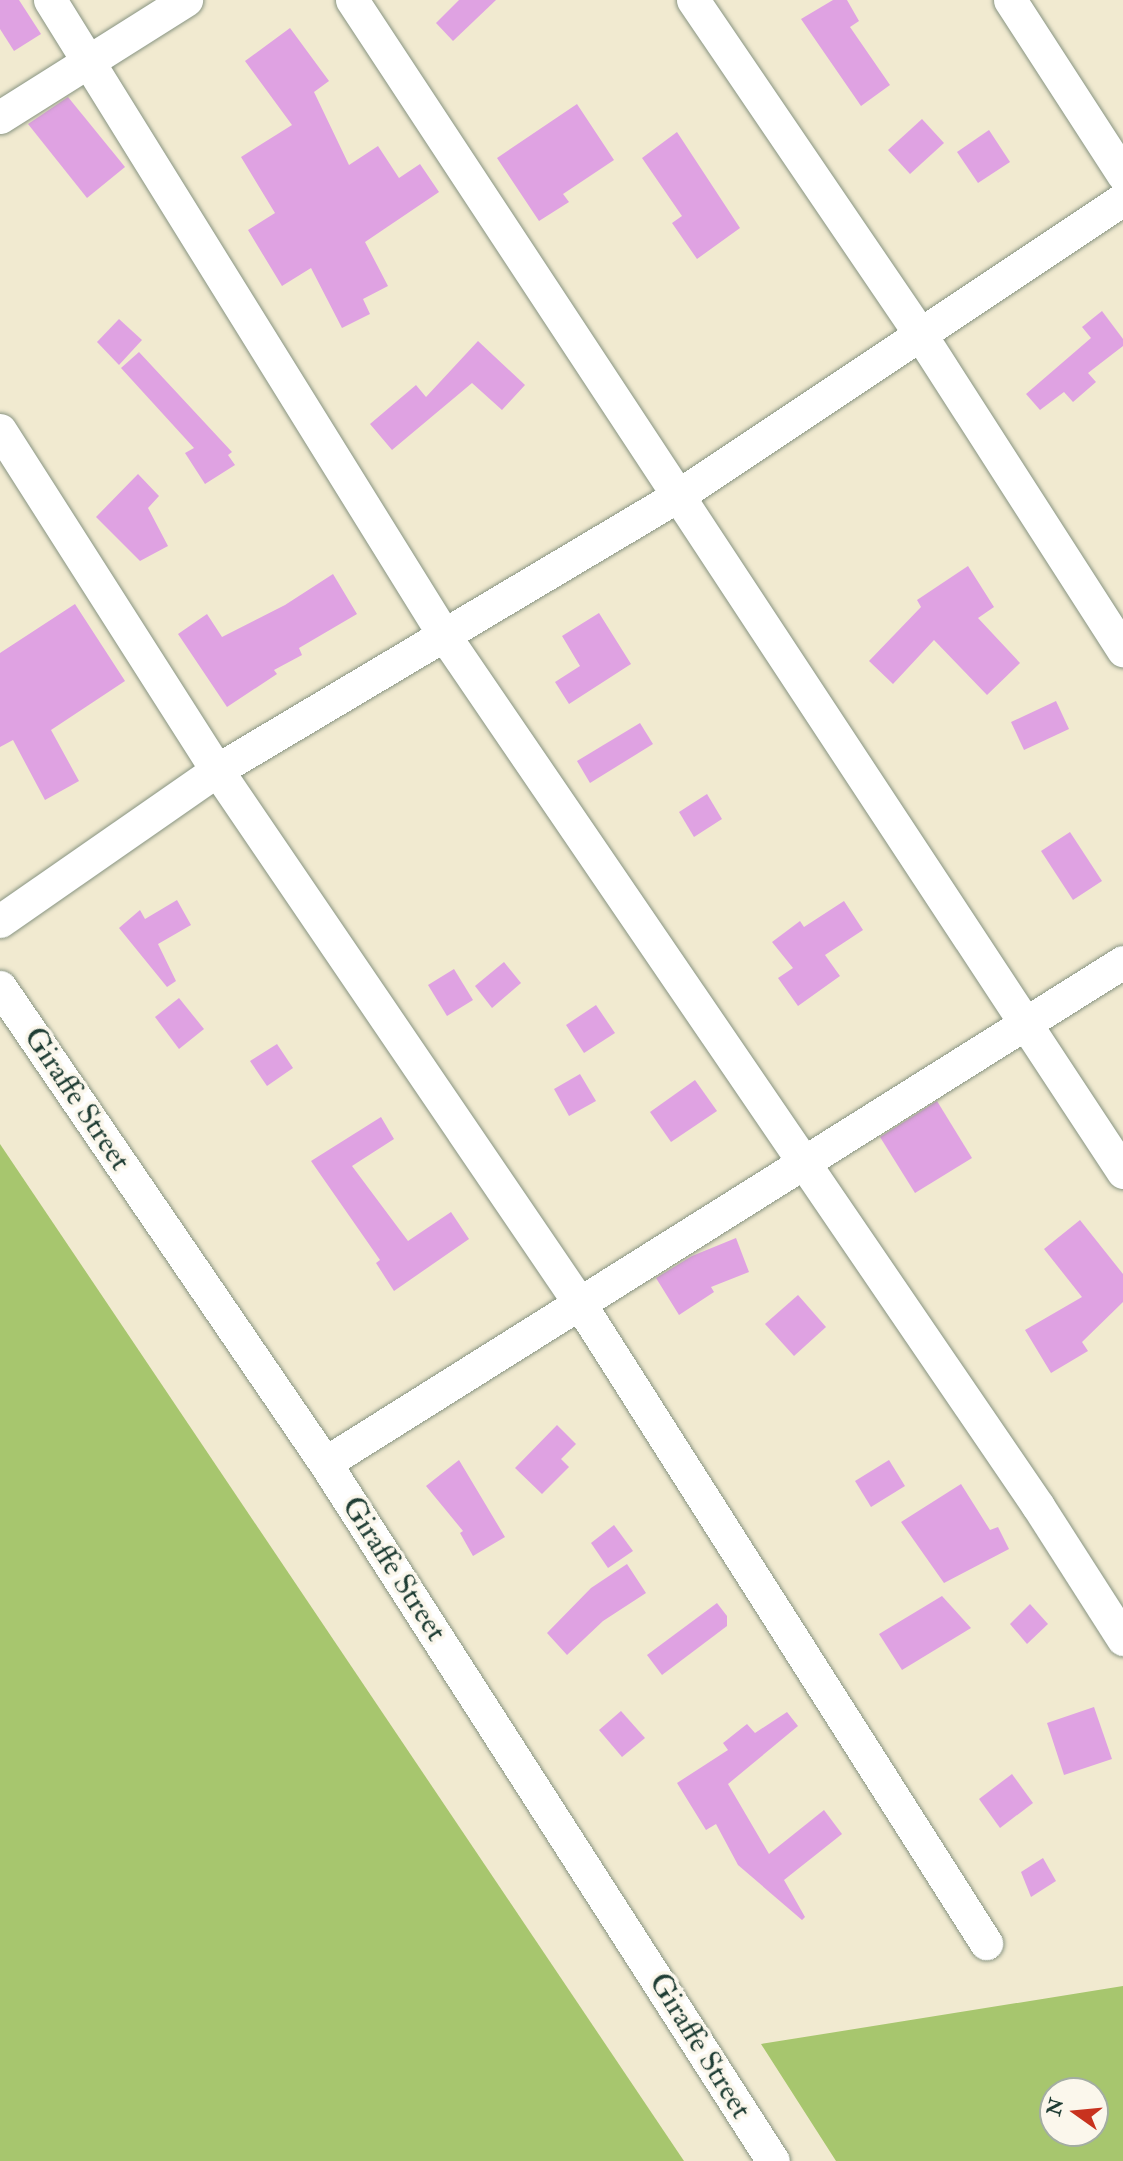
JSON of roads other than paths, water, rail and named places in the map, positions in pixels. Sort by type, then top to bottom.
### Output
[{"type":"street","points":[[50,0],[442,632],[805,1162],[1123,1639]]},
{"type":"street","points":[[0,117],[186,0]]},
{"type":"street","points":[[352,0],[1123,1172]]},
{"type":"street","points":[[694,0],[920,334],[1123,650]]},
{"type":"street","points":[[1010,0],[1123,175]]},
{"type":"street","points":[[0,921],[217,770],[442,632],[679,495],[1123,200]]},
{"type":"street","points":[[0,430],[217,770],[578,1301],[986,1943]]},
{"type":"street","points":[[325,1463],[578,1301],[1028,1025],[1123,962]]},
{"type":"street","name":"Giraffe Street","points":[[0,987],[325,1463],[773,2161]]}]
